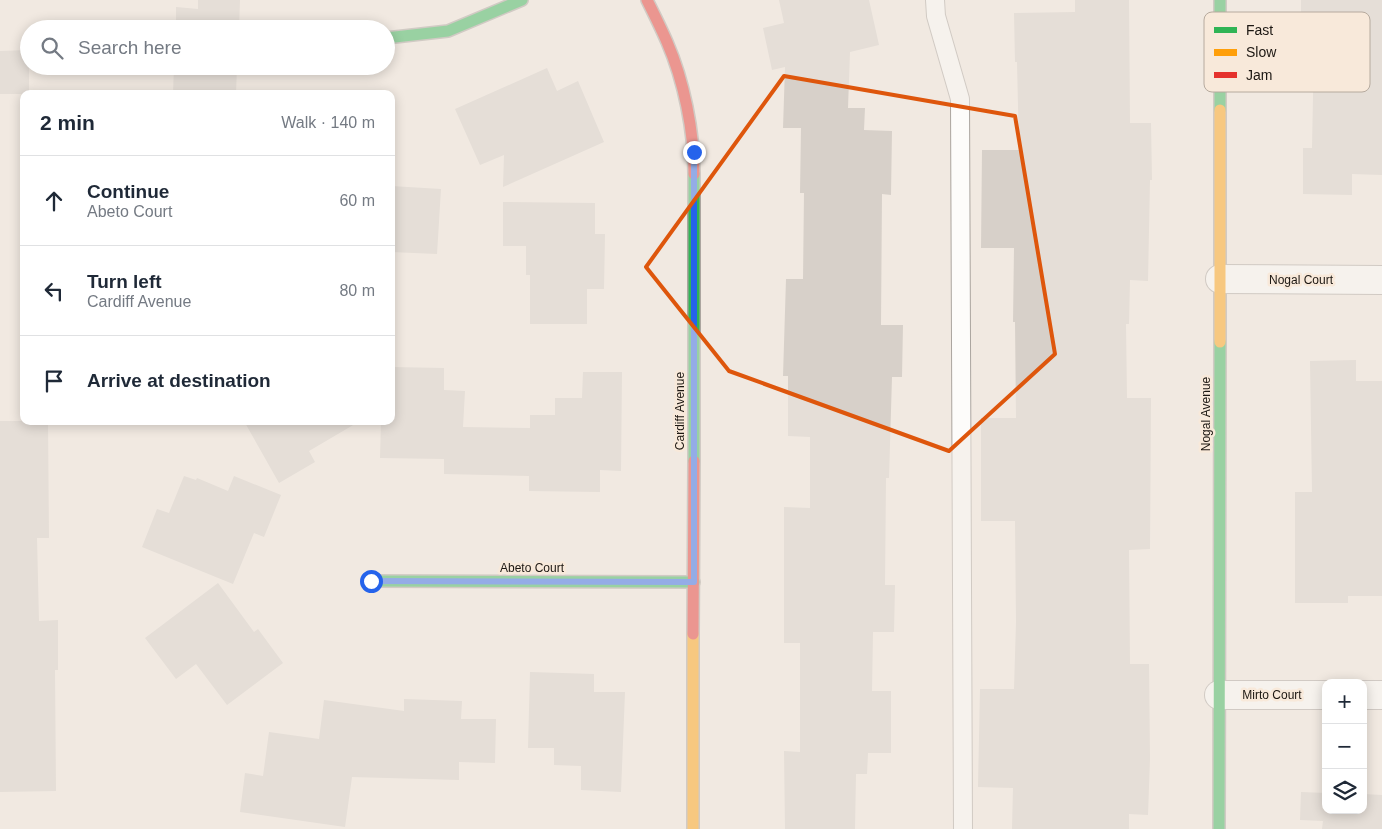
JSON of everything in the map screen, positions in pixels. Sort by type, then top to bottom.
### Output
[{"type":"street","points":[[395,37],[448,31],[522,0]]},
{"type":"street","name":"Cardiff Avenue","points":[[647,0],[668,43],[686,100],[694,152],[693,829]]},
{"type":"street","name":"Nogal Avenue","points":[[1219,829],[1220,92]]},
{"type":"street","name":"Nogal Court","points":[[1220,279],[1382,280]]},
{"type":"street","name":"Abeto Court","points":[[371,581],[694,582]]},
{"type":"street","name":"Mirto Court","points":[[1219,695],[1322,695]]},
{"type":"street","points":[[1367,695],[1382,695]]},
{"type":"lane","points":[[935,0],[936,16],[960,100],[963,829]]},
{"type":"highlighted area","points":[[784,76],[1015,116],[1055,354],[949,451],[729,371],[646,267]]},
{"type":"building","points":[[198,0],[240,0],[239,20],[176,20],[176,7],[198,9]]},
{"type":"building","points":[[779,0],[869,0],[879,45],[850,52],[848,108],[865,108],[864,130],[892,131],[891,195],[882,194],[881,325],[903,325],[902,377],[892,377],[889,478],[886,478],[885,585],[895,585],[894,632],[873,632],[872,691],[891,691],[891,753],[868,753],[867,774],[856,774],[855,829],[785,829],[784,751],[800,752],[800,643],[784,643],[784,507],[810,508],[810,437],[788,436],[788,376],[783,376],[786,279],[803,279],[804,193],[800,193],[801,128],[783,128],[785,67],[772,70],[763,28],[784,23]]},
{"type":"building","points":[[1075,0],[1129,0],[1130,123],[1151,123],[1152,180],[1150,180],[1148,281],[1130,280],[1129,324],[1126,324],[1127,398],[1151,398],[1150,549],[1129,550],[1130,664],[1149,664],[1150,759],[1148,815],[1129,814],[1129,829],[1012,829],[1013,788],[978,787],[980,689],[1014,689],[1016,622],[1015,521],[981,521],[981,418],[1016,418],[1015,322],[1013,322],[1014,248],[981,248],[982,150],[1019,150],[1014,13],[1075,12]]},
{"type":"building","points":[[1301,0],[1382,0],[1382,175],[1352,174],[1352,195],[1303,194],[1303,148],[1312,148],[1313,92],[1370,92],[1370,12],[1301,12]]},
{"type":"building","points":[[20,50],[20,75],[29,75],[29,90],[20,90],[20,94],[0,94],[0,51]]},
{"type":"building","points":[[547,68],[557,91],[578,81],[604,142],[503,187],[504,155],[480,165],[455,109]]},
{"type":"building","points":[[174,75],[237,75],[236,90],[173,90]]},
{"type":"building","points":[[395,186],[441,189],[437,254],[395,252]]},
{"type":"building","points":[[503,202],[595,203],[595,234],[605,234],[604,289],[587,289],[587,324],[530,324],[530,275],[526,275],[526,246],[503,246]]},
{"type":"building","points":[[1356,360],[1356,381],[1382,381],[1382,596],[1348,596],[1348,603],[1295,603],[1295,492],[1312,492],[1310,361]]},
{"type":"building","points":[[395,367],[444,368],[444,390],[465,391],[463,427],[530,428],[530,415],[555,415],[555,398],[582,398],[583,372],[622,372],[621,471],[600,470],[600,492],[529,491],[529,476],[444,474],[444,459],[380,458],[381,425],[395,425]]},
{"type":"building","points":[[0,421],[20,421],[20,425],[48,425],[49,538],[37,538],[39,621],[58,620],[58,670],[55,670],[56,791],[0,792]]},
{"type":"building","points":[[246,425],[353,425],[309,451],[315,462],[279,483]]},
{"type":"building","points":[[184,476],[196,480],[197,478],[228,491],[234,476],[281,495],[264,537],[254,533],[233,584],[142,547],[157,509],[169,513]]},
{"type":"building","points":[[218,583],[254,632],[258,629],[283,663],[227,705],[196,664],[176,679],[145,638]]},
{"type":"building","points":[[530,672],[594,674],[594,692],[625,692],[621,792],[581,790],[581,766],[554,765],[554,748],[528,748]]},
{"type":"building","points":[[404,699],[462,701],[461,719],[496,719],[495,763],[459,762],[459,780],[352,777],[345,827],[240,812],[245,773],[263,776],[269,732],[319,739],[324,700],[404,711]]},
{"type":"building","points":[[1301,792],[1322,793],[1322,814],[1367,814],[1367,794],[1382,795],[1382,829],[1322,829],[1323,821],[1300,820]]},
{"type":"traffic: fast","points":[[395,37],[448,31],[522,0]]},
{"type":"traffic: fast","points":[[1220,0],[1220,12]]},
{"type":"traffic: fast","points":[[1220,92],[1220,110]]},
{"type":"traffic: fast","points":[[694,174],[694,461]]},
{"type":"traffic: fast","points":[[1219,829],[1220,342]]},
{"type":"traffic: fast","points":[[371,581],[694,582]]},
{"type":"traffic: slow","points":[[1220,110],[1220,342]]},
{"type":"traffic: slow","points":[[693,634],[693,829]]},
{"type":"traffic: jam","points":[[647,0],[667,42],[683,90],[690,124],[694,174]]},
{"type":"traffic: jam","points":[[693,634],[694,461]]},
{"type":"route","points":[[371,581],[694,582],[694,152]]}]
